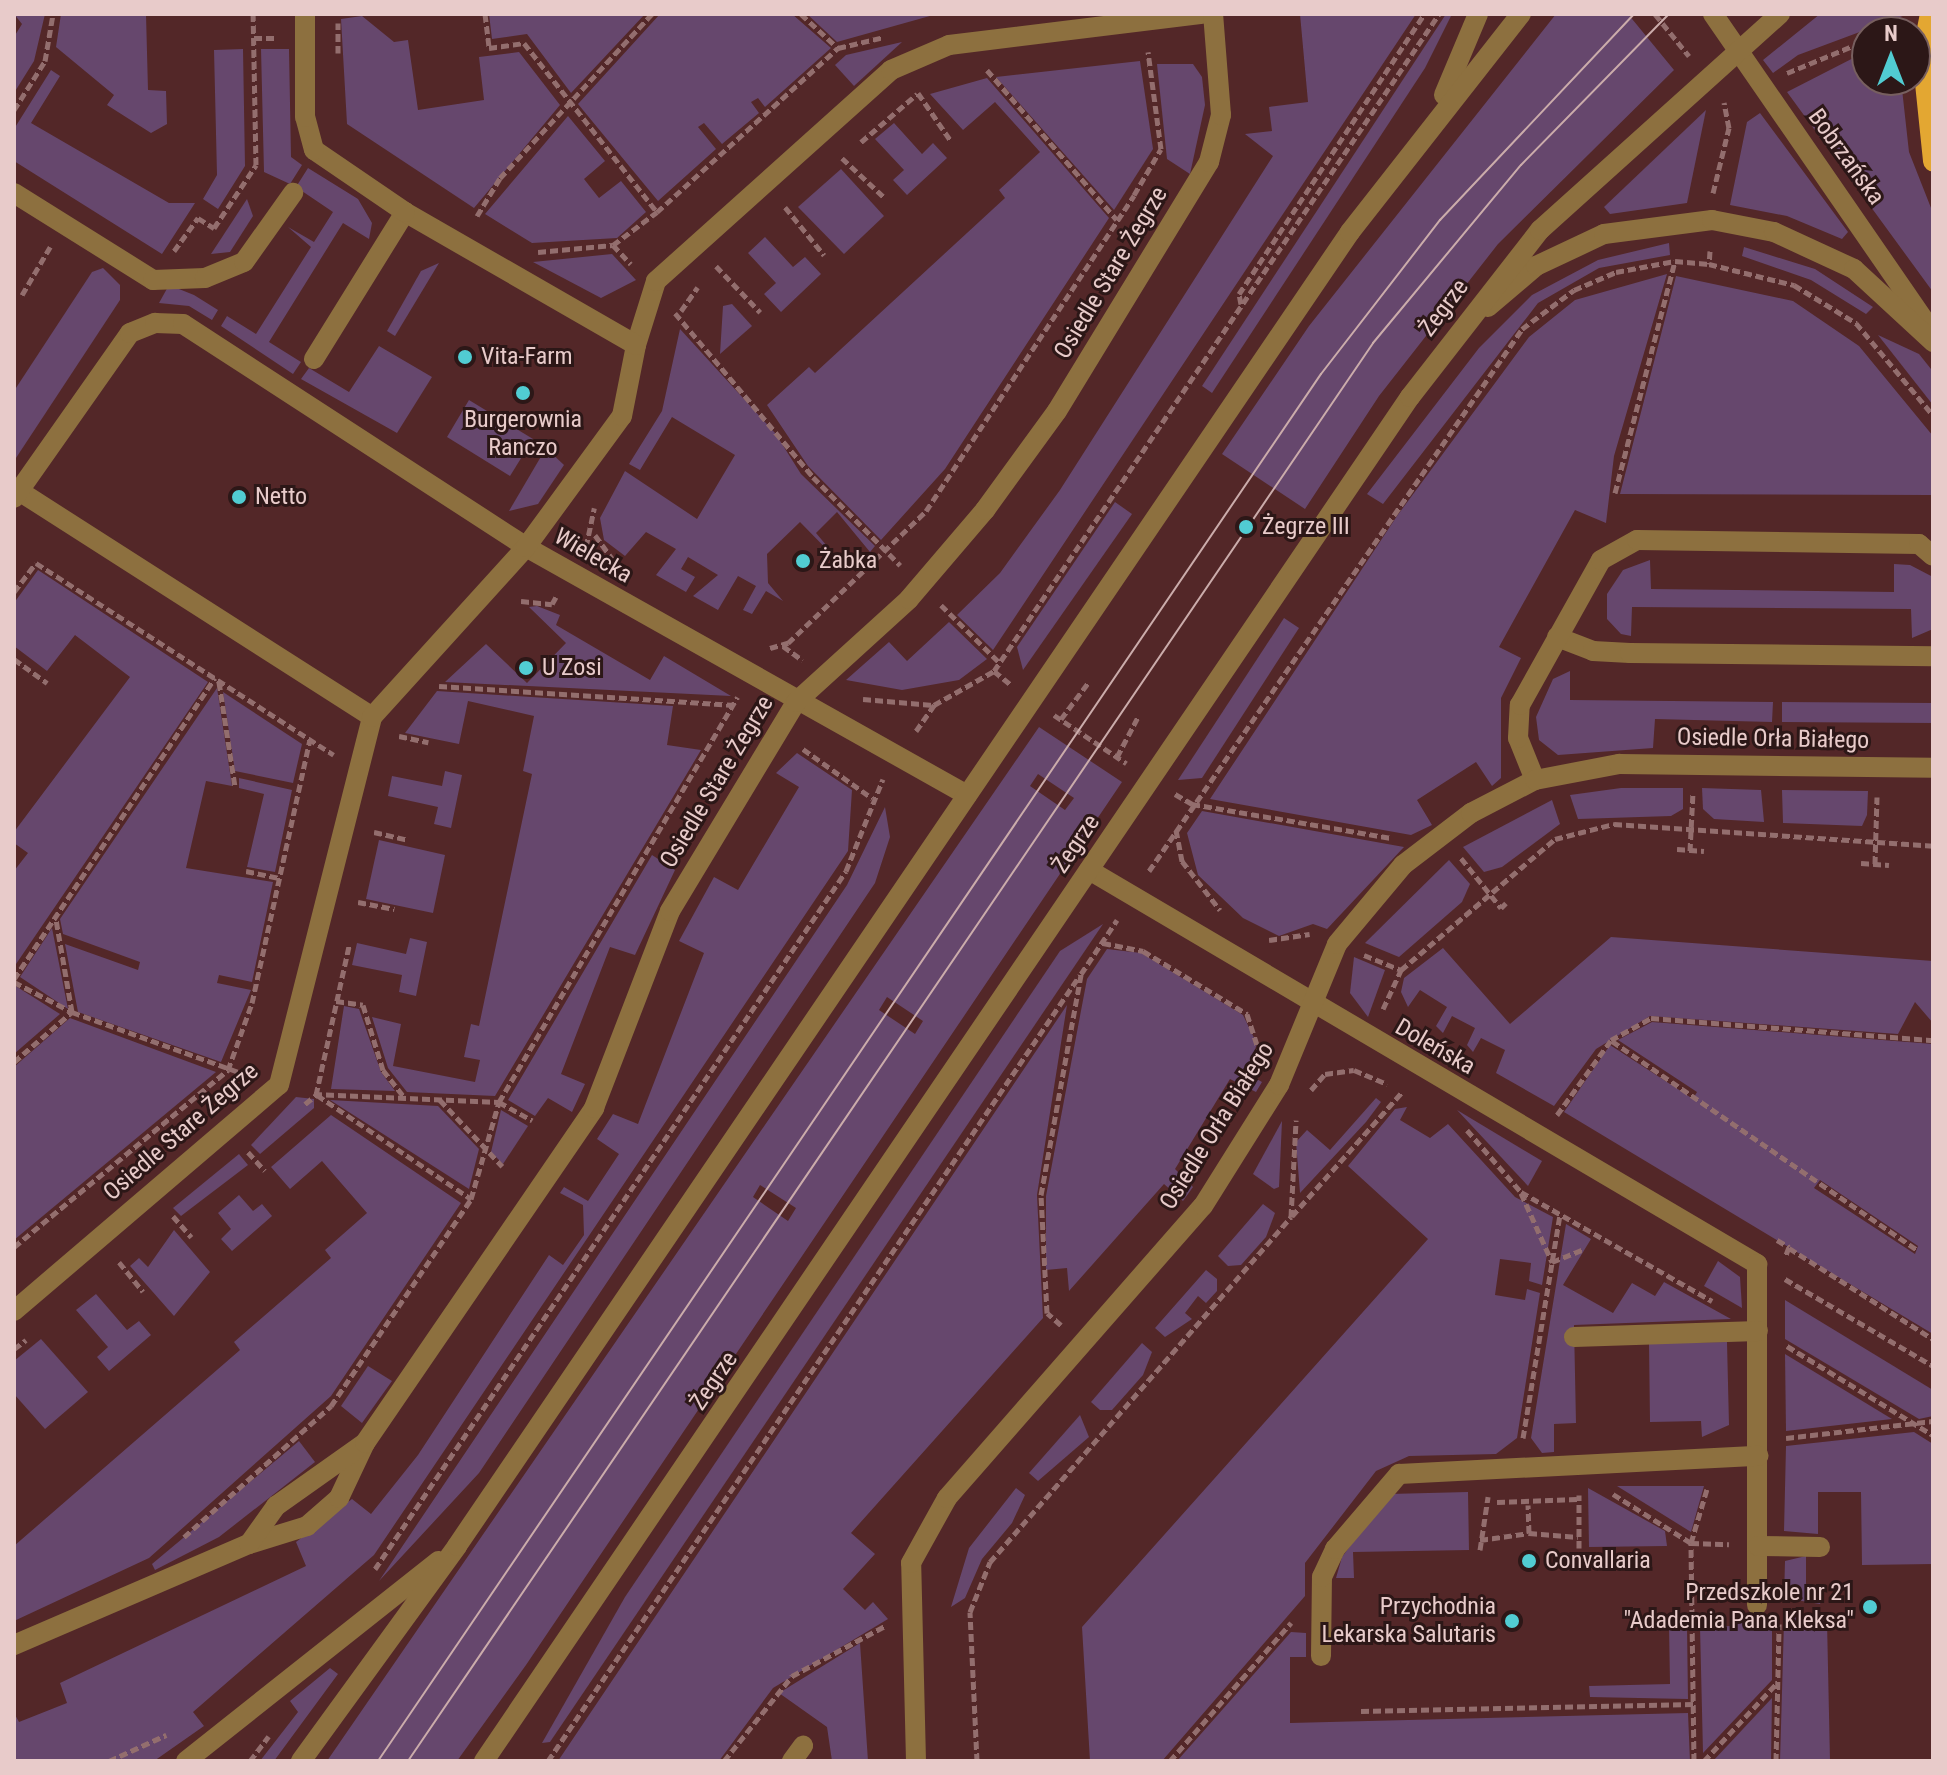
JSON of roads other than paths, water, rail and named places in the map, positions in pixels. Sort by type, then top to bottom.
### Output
[{"type":"main road","points":[[1930,14],[1922,54],[1933,161]]},
{"type":"street","points":[[305,14],[305,117],[314,150],[405,212],[636,345]]},
{"type":"street","name":"Osiedle Stare Żegrze","points":[[14,1311],[279,1085],[372,717],[526,547],[622,416],[636,345],[654,290],[912,59],[949,45],[1202,14]]},
{"type":"street","name":"Osiedle Stare Żegrze","points":[[14,1645],[249,1544],[307,1526],[339,1498],[365,1443],[594,1108],[670,911],[796,702],[921,585],[1057,411],[1209,162],[1221,115],[1213,14]]},
{"type":"street","points":[[1426,131],[1478,14]]},
{"type":"street","points":[[301,1761],[457,1546],[1030,699],[1426,131],[1521,14]]},
{"type":"street","name":"Bobrzańska","points":[[1713,14],[1933,333]]},
{"type":"street","points":[[1720,14],[1736,49]]},
{"type":"street","name":"Żegrze","points":[[484,1761],[1457,333],[1563,206],[1736,49],[1780,14]]},
{"type":"street","points":[[14,193],[153,280],[205,278],[244,262],[293,193]]},
{"type":"street","points":[[314,359],[405,212]]},
{"type":"street","points":[[1457,333],[1536,266],[1591,240],[1712,220],[1774,232],[1854,269],[1933,342]]},
{"type":"street","name":"Wielecka","points":[[16,495],[130,333],[170,322],[207,339],[526,547],[750,677],[967,795]]},
{"type":"street","points":[[16,495],[372,717]]},
{"type":"street","points":[[1535,780],[1518,738],[1520,705],[1601,560],[1637,540],[1919,544],[1933,556]]},
{"type":"street","points":[[1557,637],[1593,651],[1630,653],[1933,656]]},
{"type":"street","name":"Osiedle Orła Białego","points":[[916,1761],[909,1613],[911,1563],[947,1498],[1203,1206],[1279,1085],[1316,1009],[1337,944],[1403,865],[1430,844],[1535,780],[1619,764],[1933,768]]},
{"type":"street","name":"Doleńska","points":[[1089,870],[1316,1009],[1757,1264],[1748,1331]]},
{"type":"street","points":[[1574,1337],[1748,1331],[1759,1456],[1757,1605]]},
{"type":"street","name":"Osiedle Stare Żegrze","points":[[249,1544],[276,1506],[365,1443]]},
{"type":"street","points":[[1321,1656],[1322,1577],[1335,1549],[1399,1474],[1519,1465],[1759,1456]]},
{"type":"street","points":[[186,1761],[457,1546]]},
{"type":"street","points":[[1758,1546],[1820,1547]]},
{"type":"street","points":[[502,1761],[533,1692]]},
{"type":"tram line","points":[[378,1761],[1321,374],[1440,220],[1634,14]]},
{"type":"tram line","points":[[408,1761],[1373,343],[1521,165],[1669,14]]},
{"type":"place","name":"Vita-Farm","points":[[465,357]]},
{"type":"place","name":"Burgerownia Ranczo","points":[[523,393]]},
{"type":"place","name":"Netto","points":[[239,497]]},
{"type":"place","name":"Żegrze III","points":[[1246,527]]},
{"type":"place","name":"Żabka","points":[[803,561]]},
{"type":"place","name":"U Zosi","points":[[526,668]]},
{"type":"place","name":"Convallaria","points":[[1529,1561]]},
{"type":"place","name":"Przedszkole nr 21 \"Adademia Pana Kleksa\"","points":[[1870,1607]]},
{"type":"place","name":"Przychodnia Lekarska Salutaris","points":[[1512,1621]]}]
